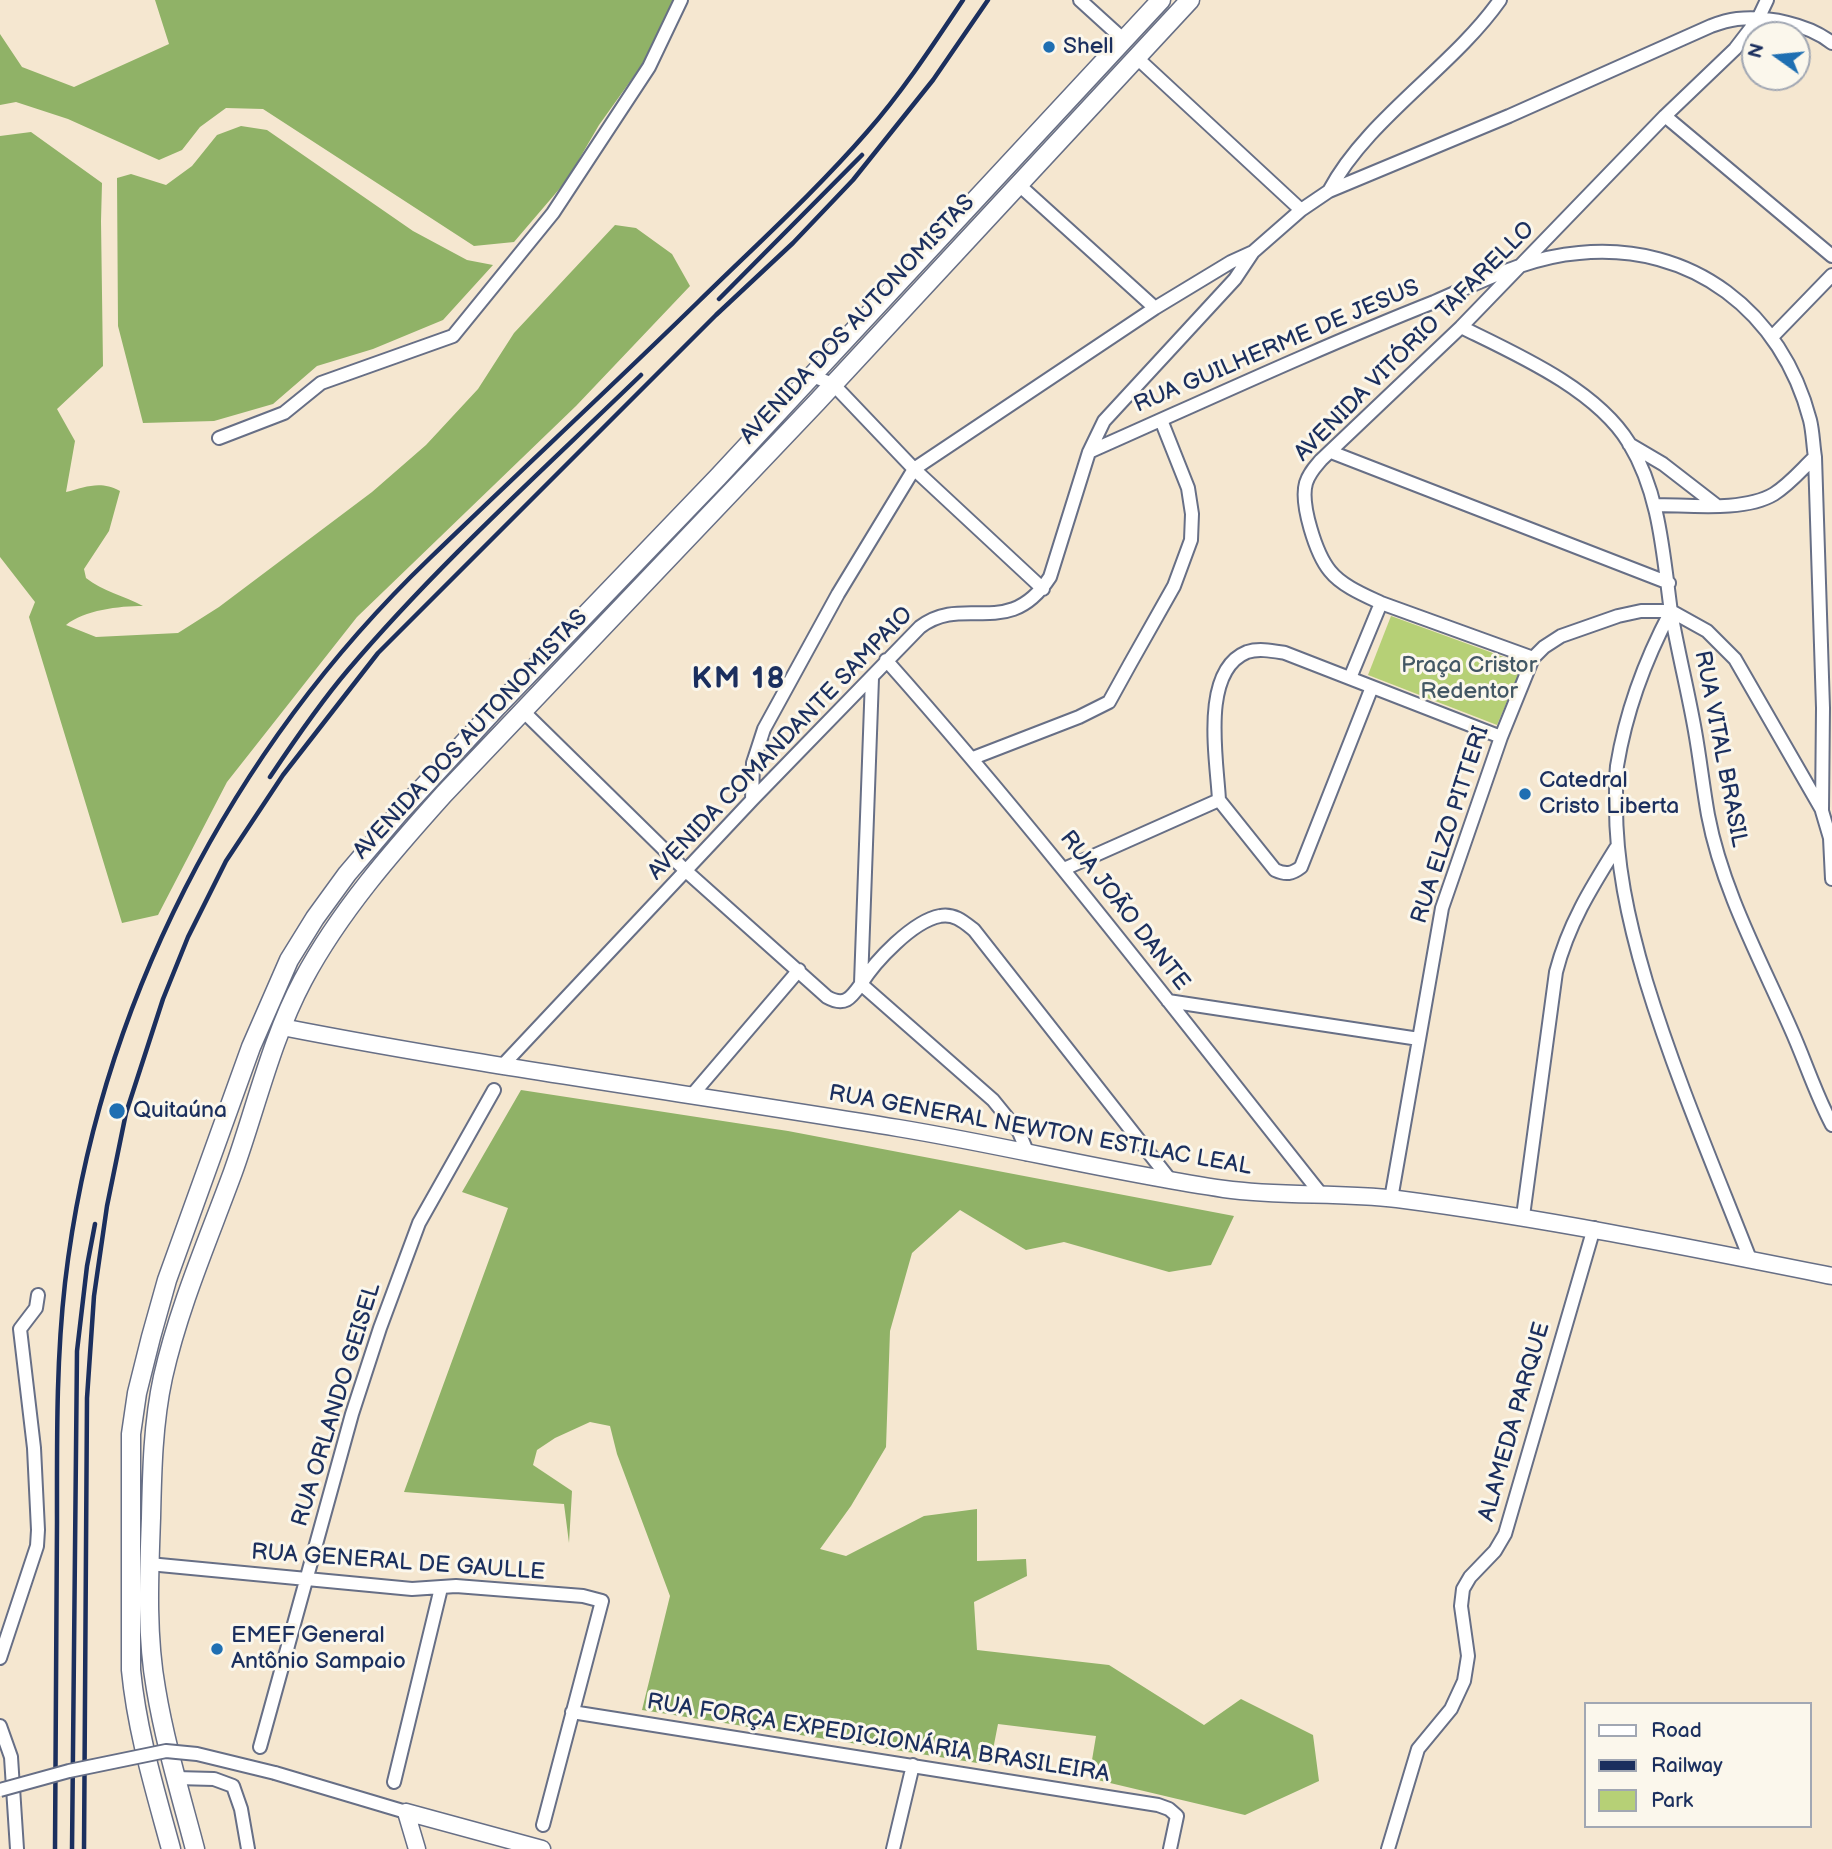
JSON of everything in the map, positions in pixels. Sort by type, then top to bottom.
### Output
[{"type":"main road","name":"AVENIDA DOS AUTONOMISTAS","points":[[171,1849],[142,1744],[131,1670],[131,1434],[137,1393],[158,1308],[239,1077],[289,960],[315,918],[408,803],[812,376],[1161,0]]},
{"type":"main road","name":"AVENIDA DOS AUTONOMISTAS","points":[[195,1849],[156,1688],[149,1636],[149,1564],[158,1406],[169,1354],[190,1288],[282,1027],[303,980],[325,942],[354,901],[444,794],[833,384],[1190,0]]},
{"type":"main road","points":[[524,712],[522,691],[526,678]]},
{"type":"street","points":[[219,438],[284,413],[321,383],[453,336],[553,213],[649,67],[681,0]]},
{"type":"street","points":[[1080,0],[1125,40]]},
{"type":"street","points":[[1329,191],[1361,146],[1468,37],[1500,0]]},
{"type":"street","name":"AVENIDA VITÓRIO TAFARELLO","points":[[1533,658],[1381,603],[1357,592],[1330,572],[1317,548],[1304,497],[1306,483],[1312,470],[1461,327],[1665,116],[1735,49],[1758,19],[1767,0]]},
{"type":"street","points":[[752,800],[753,763],[764,729],[838,594],[914,469],[1155,308],[1231,262],[1253,252],[1301,210],[1329,191],[1509,116],[1711,26],[1736,19],[1758,19],[1810,30],[1832,43]]},
{"type":"street","points":[[1136,57],[1301,210]]},
{"type":"street","points":[[1665,116],[1832,256]]},
{"type":"street","points":[[1018,184],[1155,308]]},
{"type":"street","points":[[1520,265],[1576,253],[1607,251],[1660,260],[1691,271],[1720,287],[1748,310],[1772,337],[1800,390],[1810,422],[1815,457],[1818,610],[1827,708],[1822,811]]},
{"type":"street","name":"AVENIDA COMANDANTE SAMPAIO","points":[[502,1066],[752,800],[873,678],[904,641],[930,619],[939,615],[996,614],[1016,610],[1043,589],[1057,558],[1089,452],[1109,414],[1235,279],[1253,252]]},
{"type":"street","name":"RUA GUILHERME DE JESUS","points":[[1089,452],[1520,265]]},
{"type":"street","points":[[1772,337],[1832,275]]},
{"type":"street","points":[[1461,327],[1563,382],[1615,424],[1629,444],[1663,464],[1716,505]]},
{"type":"street","points":[[812,376],[833,384],[914,469],[1043,589]]},
{"type":"street","points":[[973,758],[1079,717],[1109,702],[1149,631],[1174,586],[1187,553],[1192,527],[1188,488],[1161,420]]},
{"type":"street","name":"RUA VITAL BRASIL","points":[[1629,444],[1655,505],[1708,817],[1723,872],[1817,1097],[1832,1125]]},
{"type":"street","points":[[1331,452],[1669,583]]},
{"type":"street","points":[[1655,505],[1716,505],[1749,503],[1763,499],[1785,486],[1815,457]]},
{"type":"street","points":[[1350,678],[1381,603]]},
{"type":"street","points":[[1818,610],[1832,609]]},
{"type":"street","name":"RUA ELZO PITTERI","points":[[1391,1199],[1442,908],[1501,737],[1533,658],[1561,636],[1618,616],[1641,611],[1671,611]]},
{"type":"street","points":[[1751,1259],[1676,1073],[1660,1025],[1634,941],[1616,848],[1617,768],[1627,721],[1649,653],[1671,611],[1707,631],[1735,659],[1822,811],[1830,838],[1832,879]]},
{"type":"street","points":[[1371,687],[1301,867],[1294,873],[1284,874],[1275,870],[1219,800],[1215,703],[1224,672],[1247,652],[1262,650],[1285,653],[1501,737]]},
{"type":"street","name":"RUA JOÃO DANTE","points":[[886,660],[973,758],[1064,869],[1321,1194]]},
{"type":"street","points":[[861,984],[873,678]]},
{"type":"street","points":[[524,712],[686,871],[834,1001],[843,1003],[849,1000],[878,960],[925,921],[940,916],[953,916],[962,920],[974,930],[1171,1181]]},
{"type":"street","points":[[1064,869],[1219,800]]},
{"type":"street","points":[[1522,1216],[1556,972],[1563,944],[1579,908],[1616,848]]},
{"type":"street","points":[[693,1094],[799,970]]},
{"type":"street","points":[[861,984],[993,1100],[1019,1132],[1028,1154]]},
{"type":"street","points":[[1168,1000],[1419,1039]]},
{"type":"street","name":"RUA GENERAL NEWTON ESTILAC LEAL","points":[[282,1027],[502,1066],[912,1130],[1171,1181],[1252,1193],[1391,1199],[1522,1216],[1832,1276]]},
{"type":"street","name":"RUA ORLANDO GEISEL","points":[[260,1748],[352,1414],[380,1328],[419,1223],[494,1090]]},
{"type":"street","name":"ALAMEDA PARQUE","points":[[1388,1849],[1418,1749],[1451,1709],[1461,1691],[1468,1656],[1461,1606],[1463,1589],[1470,1577],[1495,1551],[1505,1534],[1594,1228]]},
{"type":"street","points":[[0,1658],[37,1546],[38,1494],[20,1329],[36,1308],[38,1295]]},
{"type":"street","name":"RUA GENERAL DE GAULLE","points":[[149,1564],[412,1589],[456,1586],[583,1596],[601,1601],[572,1712]]},
{"type":"street","points":[[394,1782],[441,1588]]},
{"type":"street","points":[[543,1825],[572,1712]]},
{"type":"street","name":"RUA FORÇA EXPEDICIONÁRIA BRASILEIRA","points":[[572,1712],[1158,1805],[1175,1813],[1177,1822],[1170,1849]]},
{"type":"street","points":[[0,1726],[10,1751],[13,1769],[17,1849]]},
{"type":"street","points":[[0,1790],[94,1765],[166,1751],[197,1754],[275,1773],[537,1848]]},
{"type":"street","points":[[893,1849],[913,1765]]},
{"type":"street","points":[[176,1778],[214,1779],[233,1786],[241,1809],[248,1849]]},
{"type":"street","points":[[405,1812],[417,1849]]},
{"type":"green space","points":[[155,0],[673,0],[649,55],[599,125],[567,180],[514,242],[474,246],[263,109],[226,108],[200,127],[182,150],[159,160],[68,119],[16,102],[0,105],[0,34],[22,67],[74,87],[169,44]]},
{"type":"green space","points":[[241,126],[267,130],[413,231],[467,260],[493,265],[443,320],[373,349],[317,366],[273,404],[214,421],[143,423],[118,326],[117,178],[131,174],[166,185],[192,166],[217,135]]},
{"type":"green space","points":[[31,132],[102,183],[103,366],[57,409],[75,441],[66,492],[99,485],[120,491],[109,531],[84,569],[86,578],[143,606],[92,612],[66,625],[96,637],[178,633],[219,607],[372,492],[426,445],[478,389],[514,333],[615,225],[636,228],[672,254],[690,286],[576,406],[357,617],[227,782],[158,915],[122,923],[29,617],[35,602],[0,557],[0,136]]},
{"type":"green space","name":"Praça Cristor Redentor","points":[[1391,616],[1523,664],[1497,725],[1368,675]]},
{"type":"green space","points":[[521,1090],[788,1131],[1234,1216],[1211,1265],[1169,1272],[1064,1242],[1026,1250],[960,1210],[912,1253],[890,1331],[886,1447],[851,1506],[820,1549],[846,1556],[924,1516],[977,1509],[977,1561],[1026,1559],[1027,1576],[974,1602],[977,1650],[1109,1665],[1204,1725],[1241,1699],[1313,1735],[1319,1781],[1245,1815],[1089,1778],[1096,1736],[998,1724],[990,1765],[642,1710],[670,1596],[617,1454],[610,1426],[590,1422],[555,1438],[537,1450],[533,1465],[572,1491],[569,1543],[564,1504],[404,1492],[508,1208],[462,1192]]},
{"type":"railway","points":[[55,1849],[58,1402],[65,1283],[82,1181],[108,1081],[142,983],[185,889],[235,799],[294,713],[358,633],[430,558],[827,176],[893,100],[963,0]]},
{"type":"railway","points":[[84,1849],[87,1398],[94,1296],[107,1206],[126,1113],[163,999],[188,937],[226,861],[283,775],[378,653],[716,315],[793,243],[853,180],[933,80],[988,0]]},
{"type":"railway","points":[[719,299],[862,155]]},
{"type":"railway","points":[[270,777],[327,696],[382,631],[491,519],[641,375]]},
{"type":"railway","points":[[72,1849],[77,1351],[95,1224]]},
{"type":"place","name":"Shell","points":[[1049,47]]},
{"type":"place","name":"Catedral Cristo Liberta","points":[[1525,794]]},
{"type":"place","name":"Quitaúna","points":[[117,1111]]},
{"type":"place","name":"EMEF General Antônio Sampaio","points":[[217,1649]]},
{"type":"district","name":"KM 18","points":[[739,680]]}]
